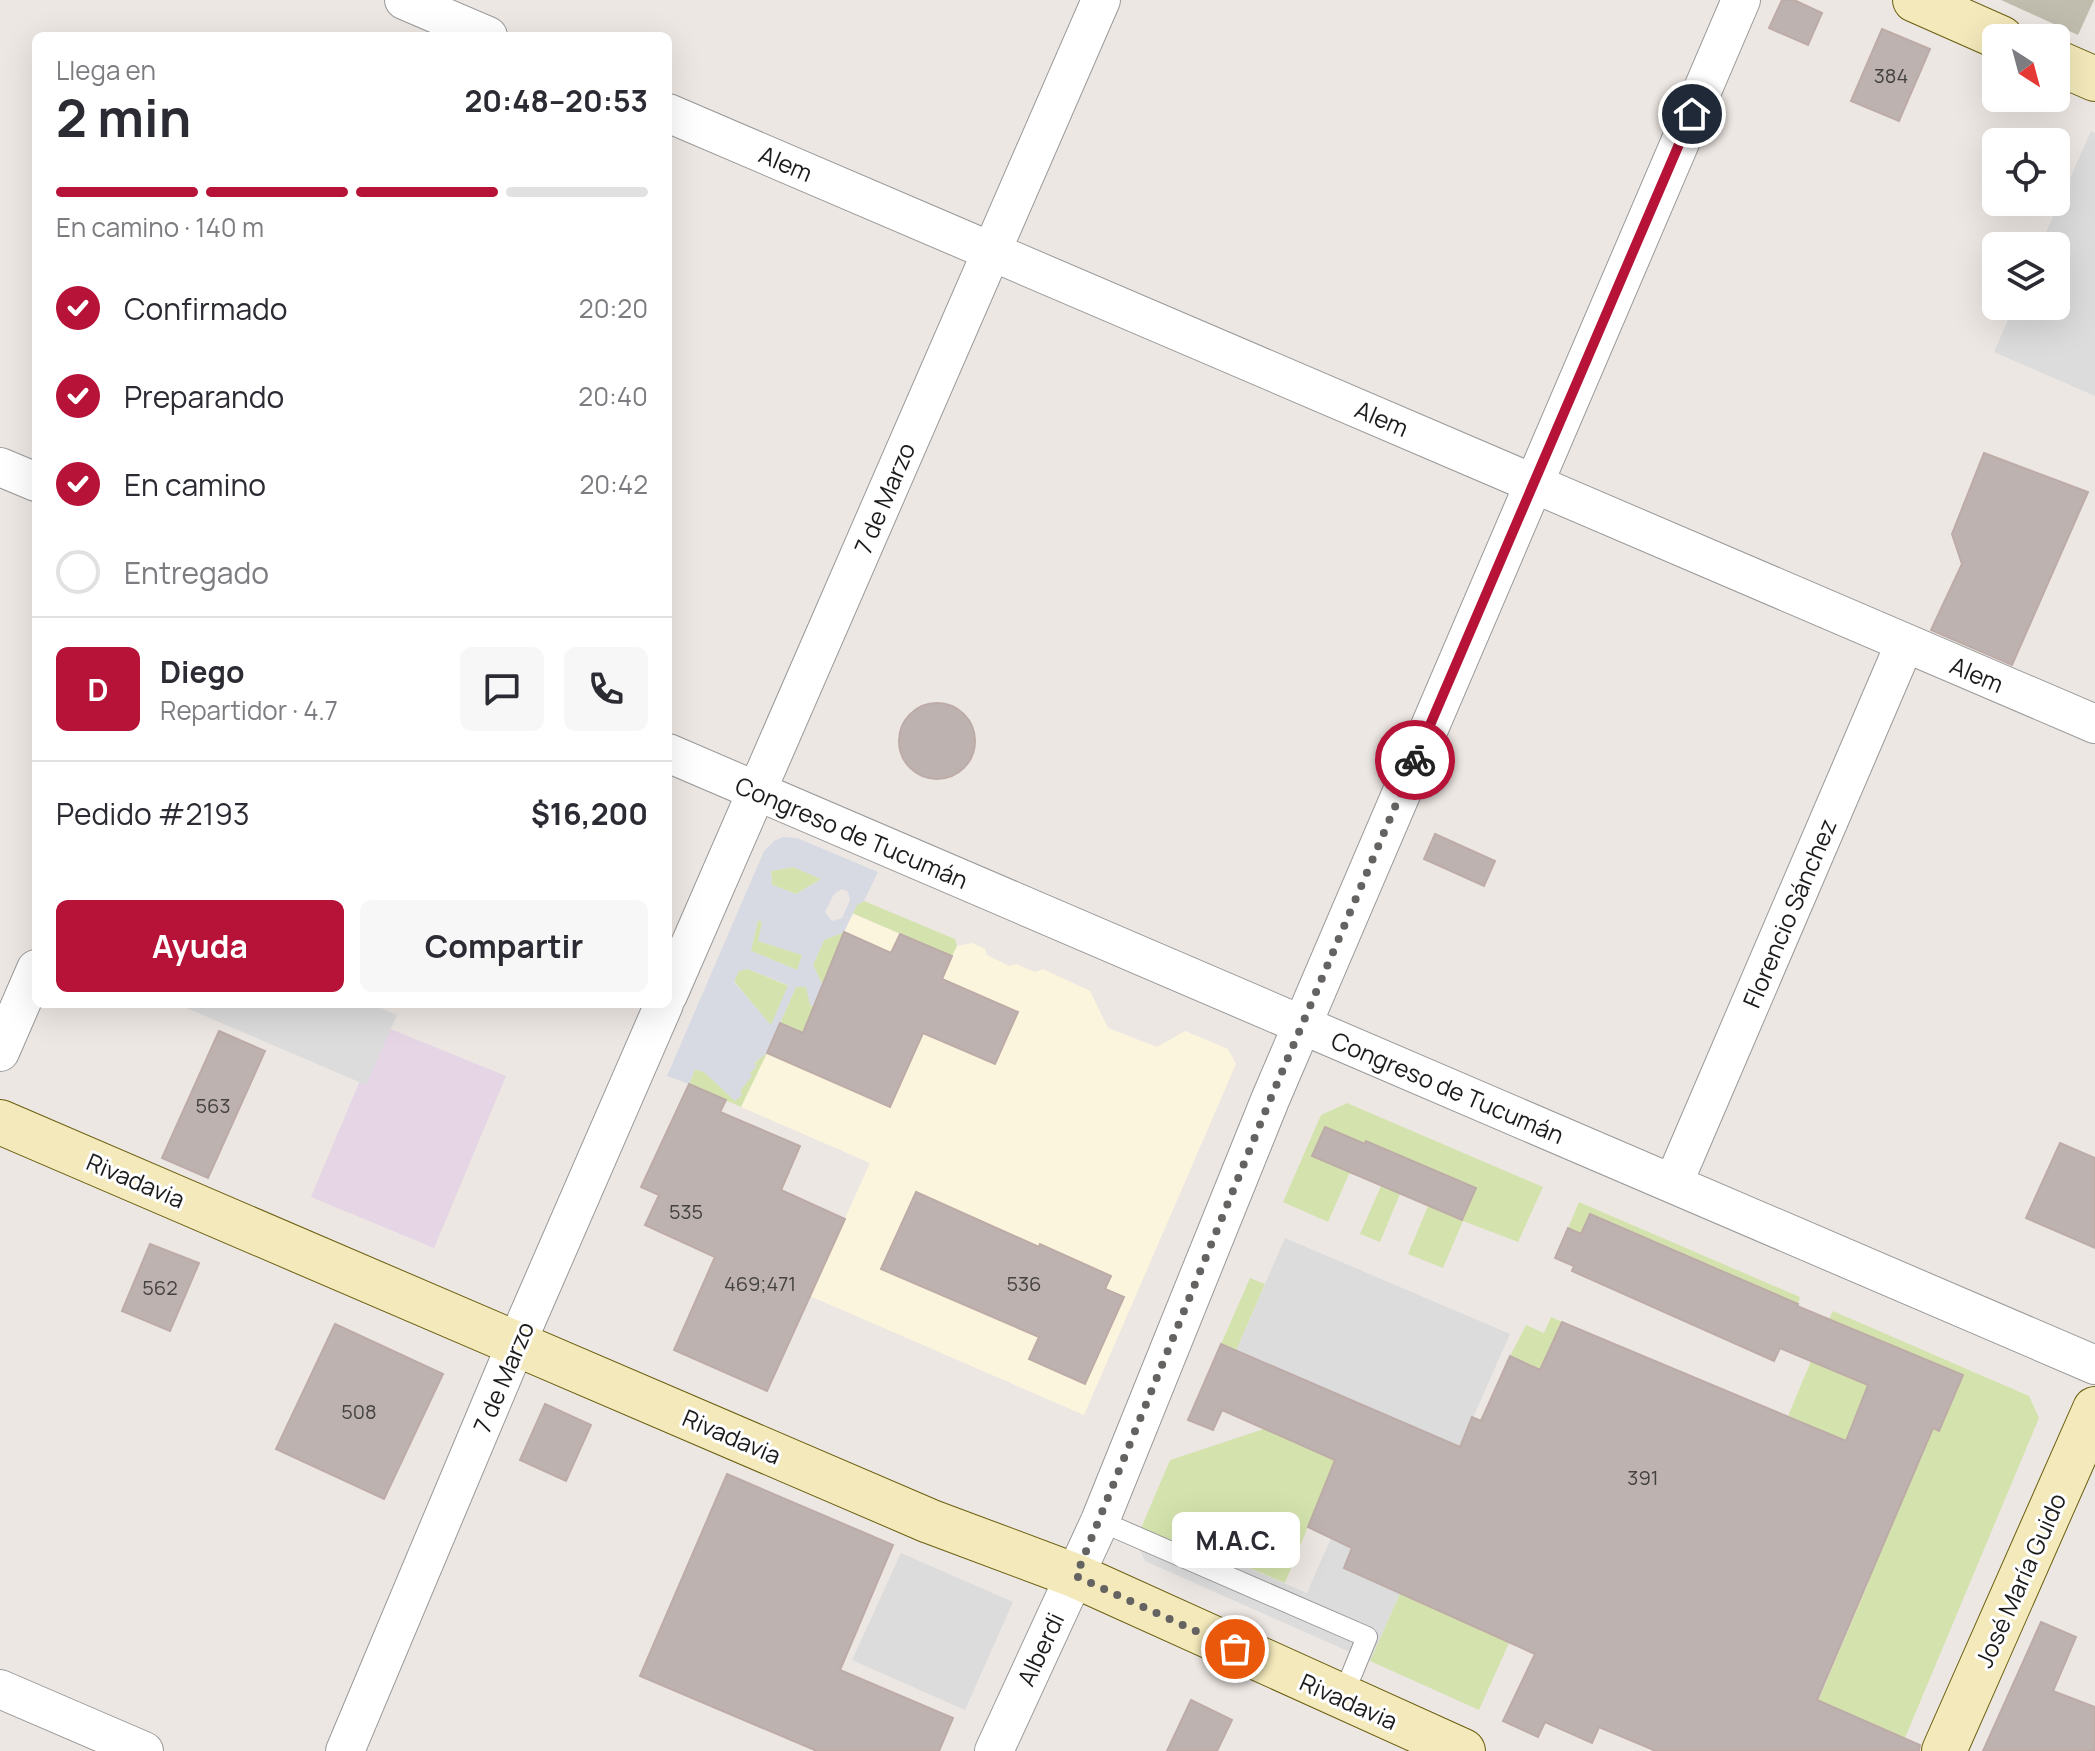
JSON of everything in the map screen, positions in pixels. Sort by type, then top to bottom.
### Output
[{"type":"main road","points":[[1915,0],[1982,30]]},
{"type":"main road","points":[[2070,68],[2095,79]]},
{"type":"main road","name":"Rivadavia","points":[[0,1122],[929,1521],[1076,1576],[1463,1751]]},
{"type":"main road","name":"José María Guido","points":[[1944,1751],[2095,1409]]},
{"type":"street","points":[[404,0],[479,32]]},
{"type":"street","name":"7 de Marzo","points":[[672,986],[1101,0]]},
{"type":"street","name":"Alberdi","points":[[994,1751],[1100,1521],[1270,1100],[1741,0]]},
{"type":"street","name":"Alem","points":[[672,115],[2095,724]]},
{"type":"street","points":[[0,467],[32,480]]},
{"type":"street","name":"Florencio Sánchez","points":[[1673,1184],[1905,643]]},
{"type":"street","name":"Congreso de Tucumán","points":[[672,755],[2095,1365]]},
{"type":"street","points":[[0,1052],[32,978]]},
{"type":"street","name":"7 de Marzo","points":[[345,1751],[517,1342],[662,1008]]},
{"type":"street","points":[[0,1689],[144,1751]]},
{"type":"lane","points":[[1100,1521],[1367,1637],[1342,1698]]},
{"type":"shaded area","points":[[2001,0],[2094,0],[2078,35],[2070,31],[2070,24],[2054,24]]},
{"type":"shaded area","points":[[2091,131],[2095,133],[2095,396],[1994,352],[2008,320],[2070,320],[2070,232],[2046,232],[2053,216],[2070,216],[2070,178]]},
{"type":"shaded area","points":[[783,837],[797,838],[878,872],[844,932],[824,940],[813,965],[822,984],[864,1002],[855,1024],[810,1005],[806,987],[796,987],[767,1053],[754,1063],[757,1066],[750,1073],[752,1076],[740,1091],[742,1095],[735,1101],[704,1072],[695,1069],[689,1084],[667,1076],[764,851]],"holes":[[[793,867],[821,879],[796,894],[772,885],[771,871]],[[842,889],[848,892],[850,900],[842,918],[832,921],[825,912],[834,894]],[[758,920],[762,922],[758,941],[802,955],[797,970],[751,951]],[[748,969],[788,985],[771,1025],[734,982],[739,971]]]},
{"type":"shaded area","points":[[852,913],[951,956],[957,946],[972,943],[1009,966],[1016,964],[1035,972],[1043,969],[1090,991],[1108,1028],[1157,1047],[1185,1031],[1228,1049],[1236,1064],[1084,1415],[810,1296],[870,1163],[741,1107],[780,1023],[802,1033],[812,1012],[864,1002],[822,984]]},
{"type":"shaded area","points":[[186,1008],[381,1008],[397,1015],[366,1085]]},
{"type":"shaded area","points":[[383,1026],[506,1076],[434,1248],[311,1197]]},
{"type":"shaded area","points":[[1285,1238],[1510,1334],[1460,1447],[1236,1351]]},
{"type":"shaded area","points":[[1174,1537],[1307,1593],[1331,1538],[1352,1547],[1344,1568],[1400,1593],[1370,1661],[1145,1561],[1135,1540],[1170,1547]]},
{"type":"shaded area","points":[[901,1553],[1013,1602],[965,1710],[852,1660]]},
{"type":"green space","points":[[793,867],[821,879],[796,894],[772,885],[771,871]]},
{"type":"green space","points":[[864,901],[955,939],[957,946],[952,956],[852,913],[857,904]]},
{"type":"green space","points":[[758,920],[762,922],[759,941],[803,955],[797,970],[751,951]]},
{"type":"green space","points":[[844,932],[822,984],[813,965],[824,940]]},
{"type":"green space","points":[[748,969],[789,986],[771,1026],[734,981],[739,971]]},
{"type":"green space","points":[[796,987],[806,987],[855,1024],[812,1012],[803,1033],[780,1023]]},
{"type":"green space","points":[[768,1051],[741,1107],[689,1084],[695,1069],[704,1072],[735,1100],[754,1064]]},
{"type":"green space","points":[[1347,1103],[1543,1187],[1518,1242],[1463,1221],[1443,1268],[1408,1254],[1428,1206],[1462,1220],[1475,1188],[1367,1141],[1328,1222],[1283,1202],[1321,1115]],"holes":[[[1325,1127],[1354,1140],[1312,1156]]]},
{"type":"green space","points":[[1381,1186],[1400,1194],[1380,1242],[1360,1234]]},
{"type":"green space","points":[[1579,1202],[1800,1297],[1798,1304],[1591,1215],[1581,1234],[1568,1228]]},
{"type":"green space","points":[[1250,1278],[1265,1284],[1236,1351],[1221,1344]]},
{"type":"green space","points":[[1833,1311],[2029,1396],[2039,1418],[1905,1738],[1818,1701],[1870,1579],[1734,1520],[1881,1549],[1915,1471],[1788,1416],[1811,1361],[1868,1385],[1940,1430],[1962,1375],[1829,1319]]},
{"type":"green space","points":[[1551,1317],[1562,1322],[1542,1365],[1560,1374],[1501,1429],[1480,1420],[1495,1391],[1523,1403],[1537,1369],[1510,1356],[1526,1325],[1544,1333]]},
{"type":"green space","points":[[1303,1416],[1292,1442],[1335,1460],[1285,1583],[1175,1537],[1170,1547],[1139,1533],[1170,1460]]},
{"type":"green space","points":[[1400,1593],[1509,1643],[1479,1710],[1370,1661]]},
{"type":"building","points":[[1782,0],[1794,0],[1822,13],[1808,45],[1769,28]]},
{"type":"building","points":[[1882,29],[1930,49],[1899,121],[1851,101]]},
{"type":"building","points":[[1984,453],[2088,492],[2012,665],[1931,630],[1962,564],[1952,534]]},
{"type":"building","points":[[937,703],[951,706],[964,714],[972,727],[975,741],[972,755],[964,768],[951,776],[937,779],[923,776],[910,768],[902,755],[899,741],[902,727],[910,714],[923,706]]},
{"type":"building","points":[[1435,834],[1495,861],[1484,886],[1424,859]]},
{"type":"building","points":[[844,932],[891,953],[900,934],[952,956],[942,979],[1018,1012],[995,1064],[923,1033],[890,1107],[767,1053],[780,1023],[803,1033]]},
{"type":"building","points":[[219,1031],[265,1051],[208,1178],[162,1158]]},
{"type":"building","points":[[689,1084],[726,1100],[720,1112],[800,1146],[781,1190],[845,1219],[767,1391],[674,1350],[715,1257],[645,1225],[659,1195],[641,1187]]},
{"type":"building","points":[[1325,1127],[1476,1188],[1462,1220],[1312,1156]]},
{"type":"building","points":[[2060,1143],[2095,1158],[2095,1248],[2026,1218]]},
{"type":"building","points":[[916,1192],[1111,1276],[1105,1289],[1124,1297],[1085,1384],[1029,1359],[1039,1337],[881,1269]]},
{"type":"building","points":[[1590,1214],[1797,1306],[1963,1375],[1939,1431],[1933,1428],[1817,1700],[1920,1745],[1919,1751],[1656,1751],[1599,1727],[1592,1743],[1545,1722],[1538,1737],[1503,1721],[1535,1654],[1344,1568],[1352,1548],[1308,1527],[1335,1460],[1222,1410],[1213,1430],[1188,1420],[1221,1344],[1460,1447],[1472,1417],[1481,1421],[1510,1356],[1540,1370],[1562,1322],[1846,1441],[1868,1385],[1780,1348],[1774,1361],[1572,1271],[1574,1266],[1555,1258],[1568,1228],[1581,1234]]},
{"type":"building","points":[[150,1244],[199,1263],[170,1331],[122,1311]]},
{"type":"building","points":[[335,1324],[443,1374],[384,1499],[276,1449]]},
{"type":"building","points":[[545,1404],[591,1425],[566,1481],[520,1460]]},
{"type":"building","points":[[727,1474],[893,1545],[840,1670],[953,1718],[939,1751],[817,1751],[640,1676]]},
{"type":"building","points":[[2041,1622],[2076,1637],[2053,1691],[2095,1707],[2095,1751],[1983,1751]]},
{"type":"building","points":[[1191,1700],[1232,1720],[1217,1751],[1167,1751]]},
{"type":"way so far","points":[[1235,1649],[1076,1576],[1270,1100],[1415,760]]},
{"type":"place","name":"M.A.C.","points":[[1235,1649]]},
{"type":"route","points":[[1415,760],[1692,114]]}]
